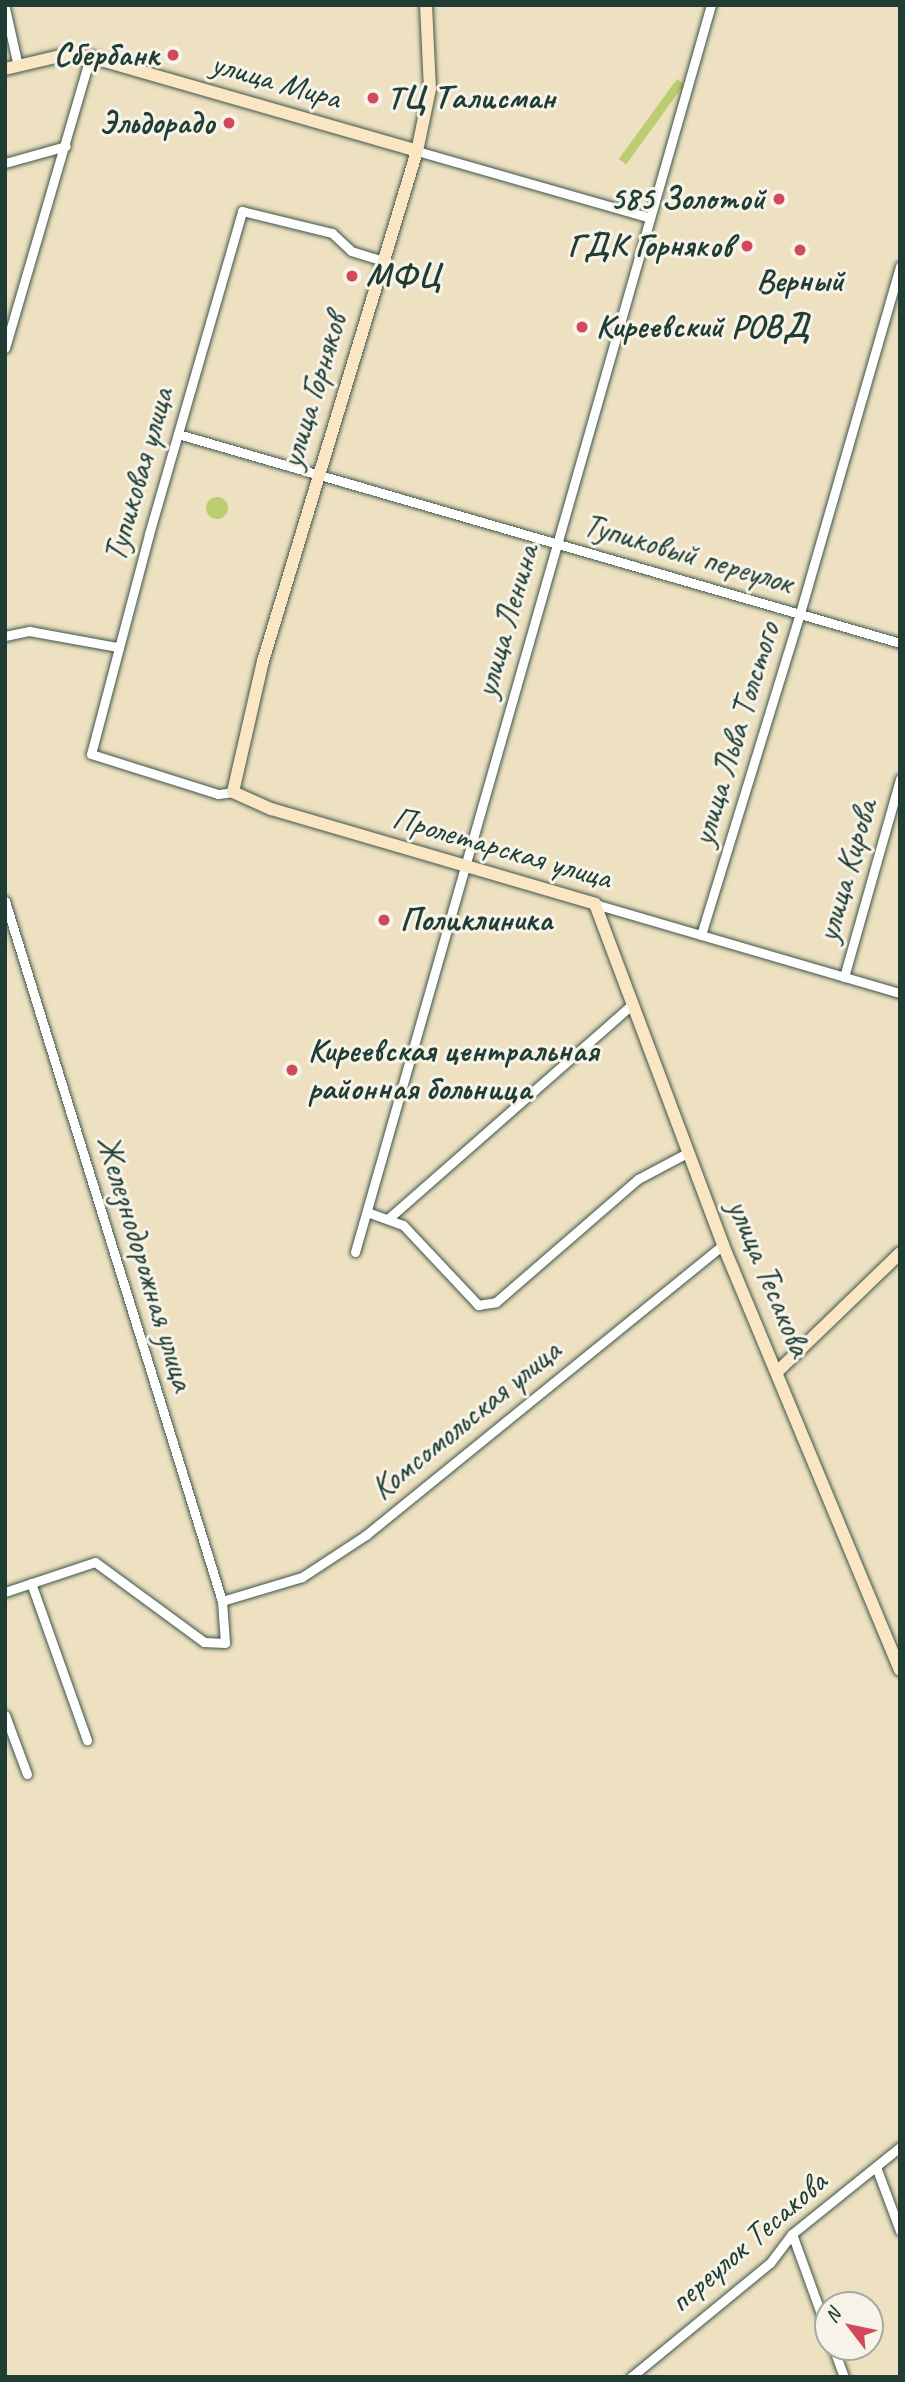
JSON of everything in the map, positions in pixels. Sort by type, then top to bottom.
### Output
[{"type":"main road","name":"улица Горняков","points":[[233,792],[263,661],[417,151],[430,89],[426,5]]},
{"type":"main road","name":"улица Мира","points":[[12,68],[64,54],[90,57],[417,151]]},
{"type":"main road","name":"Пролетарская улица","points":[[233,792],[271,809],[596,904]]},
{"type":"main road","name":"улица Тесакова","points":[[596,904],[723,1245],[778,1371],[900,1670]]},
{"type":"main road","points":[[778,1371],[900,1253]]},
{"type":"street","name":"улица Ленина","points":[[355,1252],[710,5]]},
{"type":"street","points":[[5,8],[12,68]]},
{"type":"street","points":[[5,348],[90,57]]},
{"type":"street","points":[[5,163],[66,146]]},
{"type":"street","name":"улица Мира","points":[[417,151],[650,218]]},
{"type":"street","name":"Тупиковая улица","points":[[91,754],[117,647],[242,211],[332,233],[351,251],[384,261]]},
{"type":"street","name":"улица Льва Толстого","points":[[701,935],[800,613],[900,266]]},
{"type":"street","name":"Тупиковый переулок","points":[[178,435],[900,643]]},
{"type":"street","points":[[5,636],[29,631],[117,647]]},
{"type":"street","name":"Пролетарская улица","points":[[91,754],[218,794],[233,792]]},
{"type":"street","name":"улица Кирова","points":[[844,977],[900,779]]},
{"type":"street","name":"Железнодорожная улица","points":[[5,901],[222,1601],[225,1643],[204,1642],[95,1562],[31,1583]]},
{"type":"street","name":"Пролетарская улица","points":[[596,904],[900,993]]},
{"type":"street","points":[[389,1218],[633,1004]]},
{"type":"street","points":[[367,1212],[403,1225],[478,1305],[496,1303],[638,1179],[687,1153]]},
{"type":"street","name":"Комсомольская улица","points":[[222,1601],[302,1577],[366,1535],[723,1245]]},
{"type":"street","points":[[5,1592],[31,1583],[87,1740]]},
{"type":"street","points":[[5,1715],[27,1774]]},
{"type":"street","name":"переулок Тесакова","points":[[631,2377],[771,2263],[792,2234],[900,2147]]},
{"type":"street","points":[[876,2167],[900,2231]]},
{"type":"street","points":[[792,2234],[814,2294]]},
{"type":"green space","points":[[677,79],[684,84],[626,164],[619,159]]},
{"type":"green space","points":[[217,497],[225,500],[228,508],[225,516],[217,519],[209,516],[206,508],[209,500]]},
{"type":"place","name":"Сбербанк","points":[[173,55]]},
{"type":"place","name":"ТЦ Талисман","points":[[373,98]]},
{"type":"place","name":"Эльдорадо","points":[[229,123]]},
{"type":"place","name":"585 Золотой","points":[[779,199]]},
{"type":"place","name":"ГДК Горняков","points":[[747,246]]},
{"type":"place","name":"Верный","points":[[800,250]]},
{"type":"place","name":"МФЦ","points":[[352,276]]},
{"type":"place","name":"Киреевский РОВД","points":[[582,327]]},
{"type":"place","name":"Поликлиника","points":[[384,920]]},
{"type":"place","name":"Киреевская центральная районная больница","points":[[292,1070]]}]
